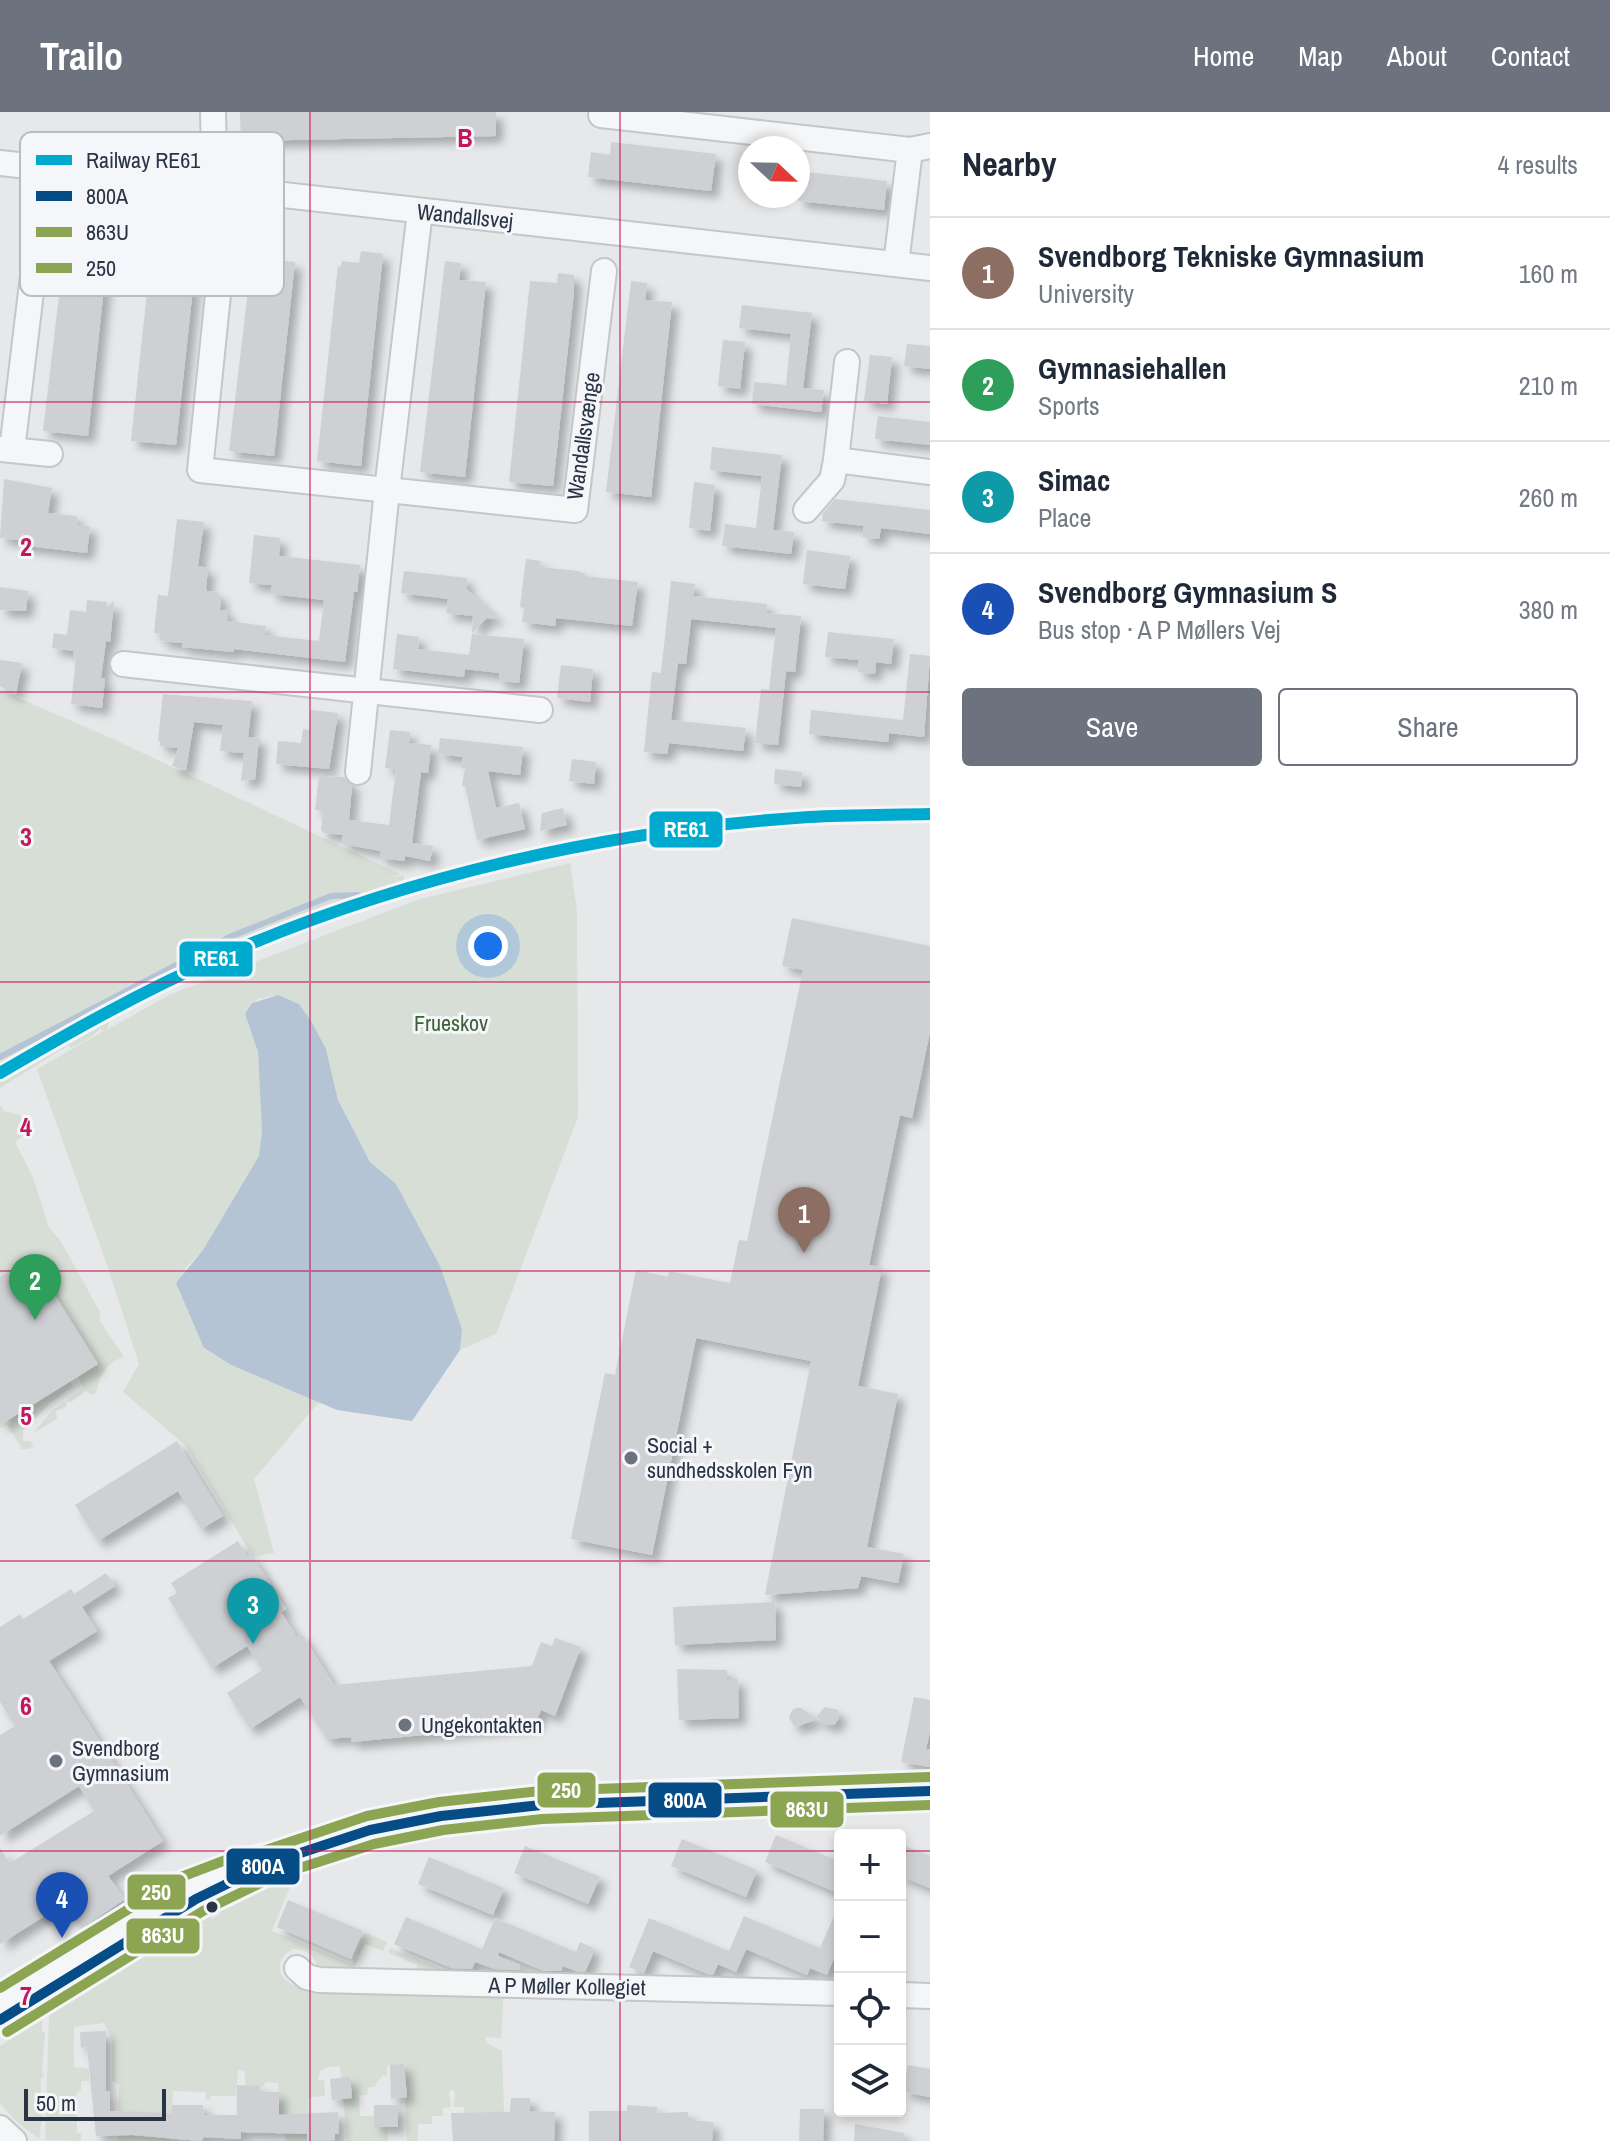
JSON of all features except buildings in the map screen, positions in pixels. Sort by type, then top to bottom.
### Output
[{"type":"street","points":[[213,112],[214,132]]},
{"type":"street","points":[[601,115],[772,123],[920,148],[896,264]]},
{"type":"street","name":"Wandallsvej","points":[[0,163],[20,165]]},
{"type":"street","name":"Wandallsvej","points":[[284,196],[930,268]]},
{"type":"street","points":[[358,772],[420,211]]},
{"type":"street","name":"Wandallsvænge","points":[[218,296],[200,470],[575,510],[604,271]]},
{"type":"street","points":[[28,296],[6,450],[50,454]]},
{"type":"street","points":[[806,510],[832,480],[847,362]]},
{"type":"street","points":[[836,460],[930,472]]},
{"type":"street","points":[[123,664],[540,710]]},
{"type":"street","points":[[0,2004],[187,1890],[236,1871],[370,1830],[441,1816],[541,1805],[930,1791]]},
{"type":"street","points":[[0,2020],[196,1899],[270,1863]]},
{"type":"street","name":"A P Møller Kollegiet","points":[[297,1968],[307,1977],[319,1980],[834,1993]]},
{"type":"street","points":[[906,1995],[930,1996]]},
{"type":"street","points":[[0,2128],[14,2141]]},
{"type":"green space","points":[[0,690],[113,739],[400,874],[388,878],[403,875],[405,883],[299,920],[198,961],[98,1009],[0,1063]]},
{"type":"green space","name":"Frueskov","points":[[570,863],[577,910],[578,1117],[496,1334],[460,1350],[462,1329],[396,1184],[370,1162],[338,1100],[326,1049],[299,1004],[277,995],[257,999],[245,1014],[258,1052],[262,1132],[259,1156],[203,1250],[183,1271],[204,1349],[231,1365],[319,1402],[254,1479],[274,1553],[253,1557],[186,1446],[123,1392],[139,1364],[37,1069],[104,1031],[100,1029],[71,1048],[69,1045],[0,1088],[0,1081],[109,1020],[107,1030],[171,994],[420,899]]},
{"type":"green space","points":[[0,1105],[4,1111],[20,1115],[29,1124],[25,1134],[15,1142],[33,1177],[49,1228],[60,1240],[100,1312],[100,1321],[124,1357],[104,1371],[96,1393],[91,1395],[86,1391],[71,1402],[67,1401],[66,1407],[56,1411],[57,1419],[32,1434],[53,1410],[83,1388],[31,1257],[0,1277]]},
{"type":"green space","points":[[70,1381],[73,1386],[50,1403],[23,1431],[23,1441],[30,1441],[34,1446],[20,1449],[7,1425],[0,1428],[0,1425]]},
{"type":"green space","points":[[295,1874],[272,1931],[352,1964],[355,1958],[358,1959],[352,1974],[318,1974],[311,1955],[293,1949],[280,1962],[283,1978],[288,1982],[294,1985],[504,1991],[501,2038],[485,2037],[487,2043],[502,2051],[504,2112],[465,2129],[464,2107],[454,2107],[455,2093],[451,2089],[451,2107],[443,2108],[443,2116],[432,2116],[432,2124],[418,2124],[418,2141],[407,2141],[404,2065],[387,2066],[387,2075],[382,2076],[374,2087],[369,2087],[367,2095],[359,2095],[360,2116],[374,2116],[374,2127],[387,2127],[388,2141],[344,2141],[347,2140],[340,2066],[327,2067],[320,2071],[318,2080],[324,2080],[325,2096],[308,2100],[307,2114],[319,2141],[286,2141],[279,2116],[278,2083],[265,2082],[264,2086],[251,2086],[248,2097],[244,2071],[238,2070],[236,2096],[211,2096],[210,2100],[206,2100],[206,2092],[173,2091],[171,2141],[118,2141],[119,2084],[112,2081],[112,2041],[104,2023],[74,2027],[74,2067],[89,2069],[89,2081],[81,2081],[81,2090],[76,2093],[77,2133],[81,2133],[81,2141],[45,2140],[49,2015],[170,1940],[172,1943],[180,1939],[179,1935],[210,1916],[213,1919],[220,1914],[219,1910],[250,1891]]},
{"type":"green space","points":[[365,1933],[387,1942],[383,1951],[365,1944],[359,1956],[356,1955]]},
{"type":"green space","points":[[390,1948],[464,1978],[417,1977],[417,1965],[389,1953]]},
{"type":"green space","points":[[42,2019],[42,2031],[45,2032],[44,2078],[41,2078],[40,2110],[43,2110],[39,2139],[0,2103],[0,2046]]},
{"type":"water","points":[[278,995],[299,1004],[311,1021],[326,1049],[338,1100],[370,1162],[396,1184],[440,1266],[462,1329],[460,1350],[412,1421],[337,1410],[231,1365],[204,1348],[176,1283],[203,1250],[259,1156],[262,1132],[258,1052],[245,1014],[252,1003]]},
{"type":"waterway","points":[[0,1057],[232,936],[331,896],[358,895]]},
{"type":"rail line","name":"RE61","points":[[0,1073],[105,1014],[213,960],[356,904],[430,882],[505,862],[657,833],[809,817],[930,814]]},
{"type":"transit line","name":"250","points":[[0,1988],[181,1877],[231,1858],[266,1850],[367,1816],[439,1802],[540,1791],[929,1777]]},
{"type":"transit line","name":"800A","points":[[0,2020],[196,1899],[270,1863],[370,1830],[441,1816],[541,1805],[930,1791]]},
{"type":"transit line","name":"863U","points":[[7,2032],[203,1911],[275,1876],[374,1844],[443,1830],[542,1819],[930,1805]]},
{"type":"place","name":"Svendborg Tekniske Gymnasium","points":[[804,1253]]},
{"type":"place","name":"Gymnasiehallen","points":[[35,1320]]},
{"type":"place","name":"Social + sundhedsskolen Fyn","points":[[631,1458]]},
{"type":"place","name":"Simac","points":[[253,1644]]},
{"type":"place","name":"Ungekontakten","points":[[405,1725]]},
{"type":"place","name":"Svendborg Gymnasium","points":[[56,1761]]},
{"type":"place","name":"Svendborg Gymnasium S","points":[[62,1938]]}]
